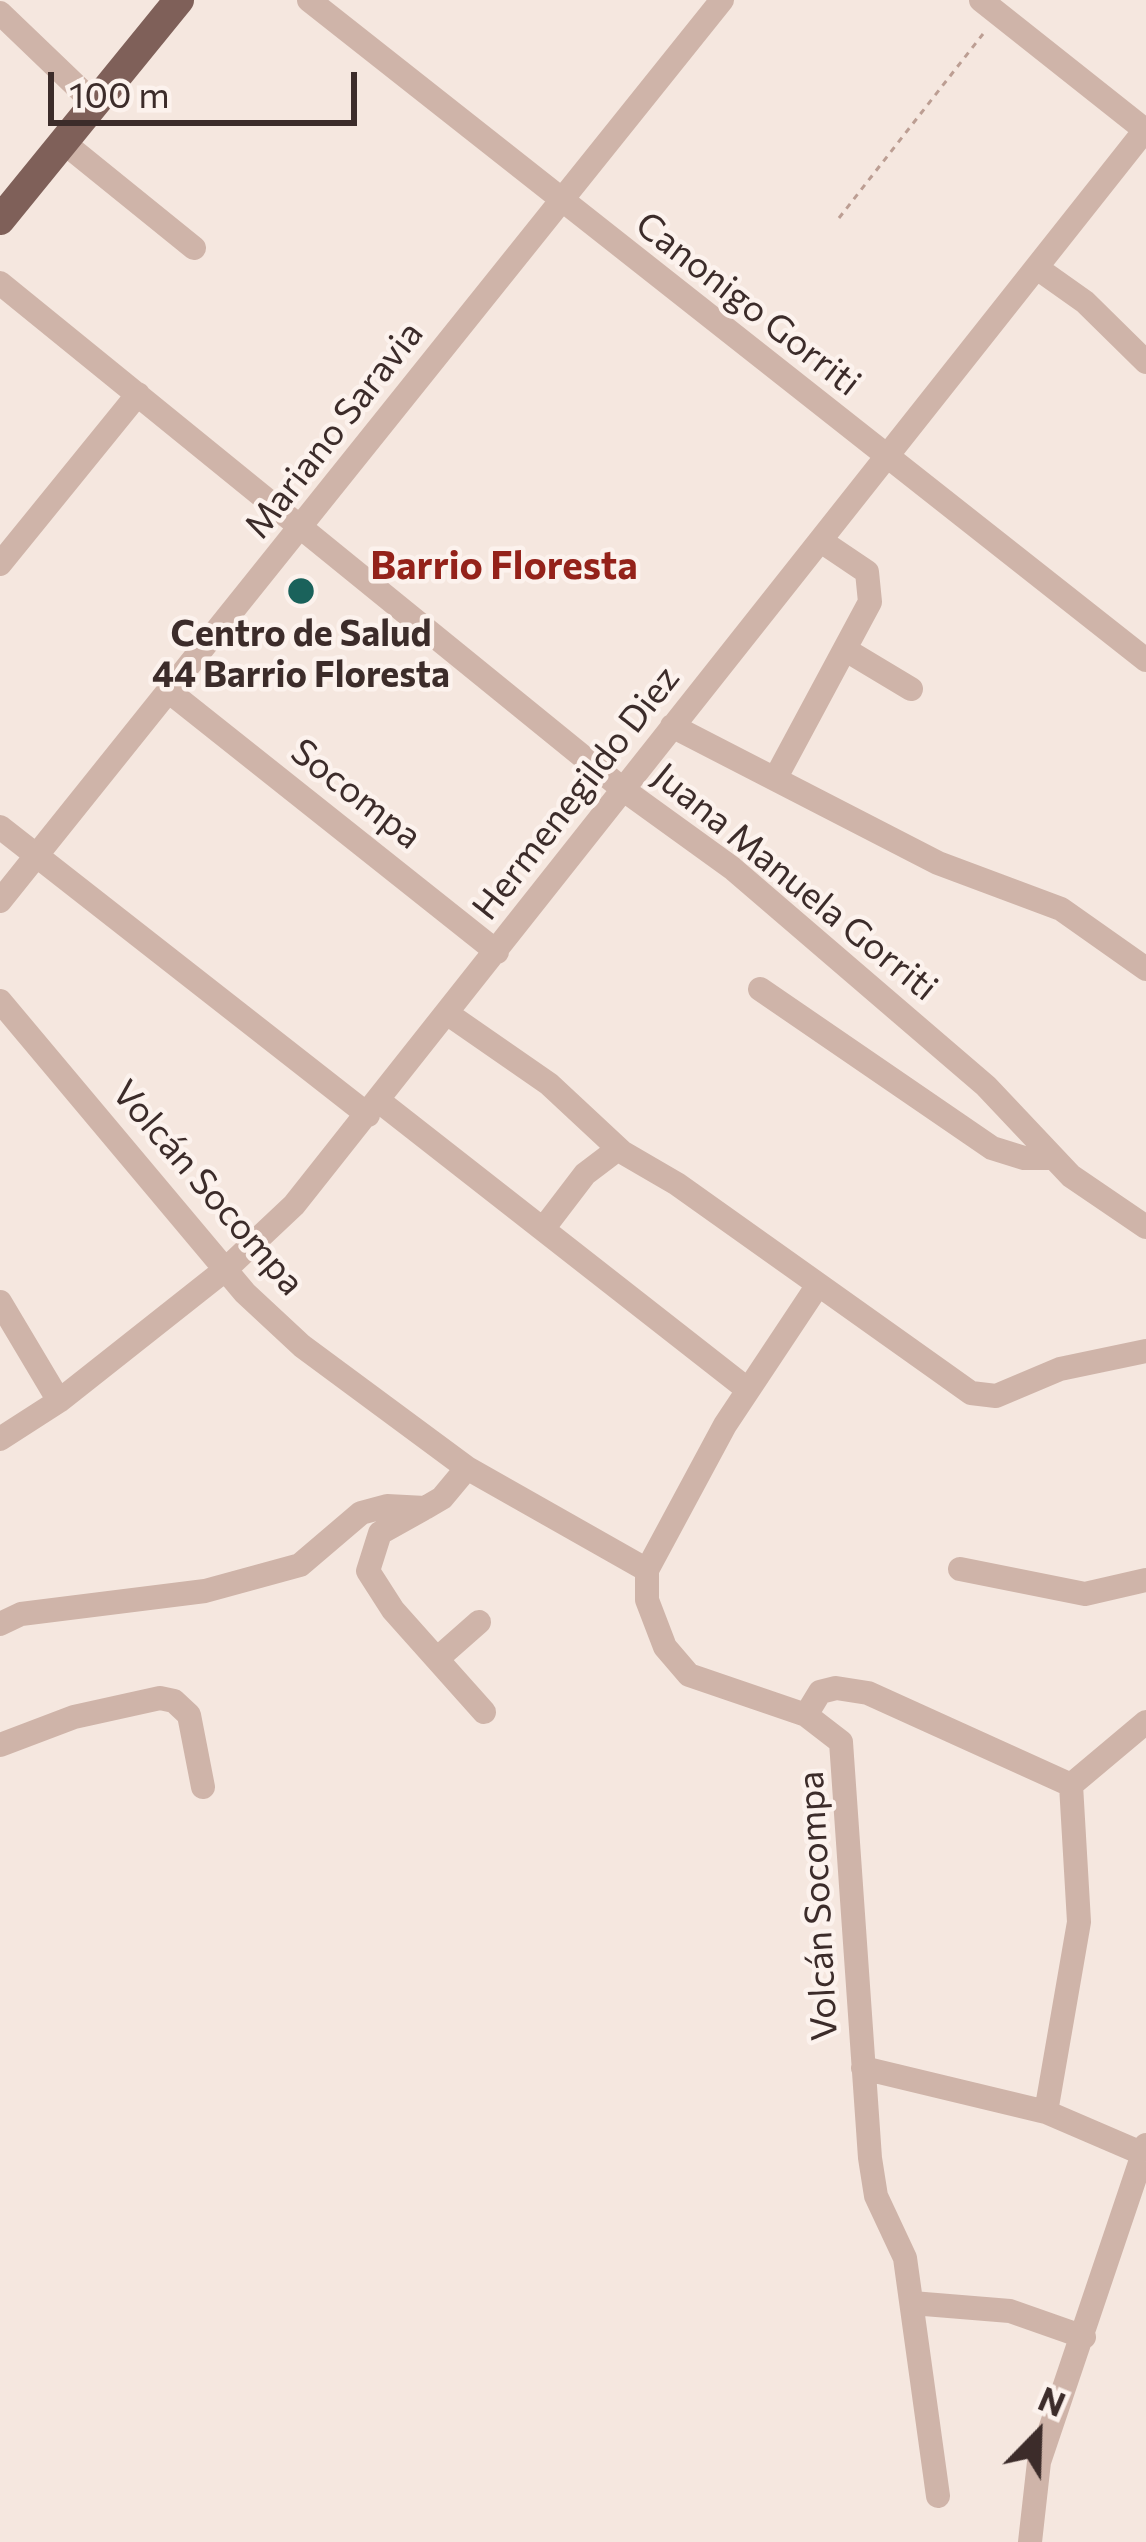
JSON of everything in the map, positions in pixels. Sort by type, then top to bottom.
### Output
[{"type":"main road","points":[[0,220],[178,0]]},
{"type":"street","name":"Canonigo Gorriti","points":[[309,0],[1146,660]]},
{"type":"street","name":"Mariano Saravia","points":[[0,901],[171,694],[722,0]]},
{"type":"street","points":[[991,7],[1145,130]]},
{"type":"street","points":[[0,14],[94,104]]},
{"type":"street","name":"Hermenegildo Diez","points":[[0,1439],[59,1401],[226,1269],[294,1205],[1145,130]]},
{"type":"street","points":[[63,142],[194,248]]},
{"type":"street","points":[[1037,268],[1085,302],[1146,362]]},
{"type":"street","name":"Juana Manuela Gorriti","points":[[0,283],[624,790],[798,922],[986,1086],[1053,1158],[1146,1227]]},
{"type":"street","points":[[0,564],[138,394]]},
{"type":"street","points":[[775,778],[870,602],[868,575],[821,541]]},
{"type":"street","points":[[846,650],[911,689]]},
{"type":"street","name":"Socompa","points":[[171,694],[497,952]]},
{"type":"street","points":[[672,726],[938,863],[1061,909],[1146,969]]},
{"type":"street","points":[[0,827],[543,1229],[747,1389]]},
{"type":"street","points":[[760,989],[992,1148],[1024,1159],[1053,1158]]},
{"type":"street","name":"Volcán Socompa","points":[[0,1001],[226,1269],[302,1346],[467,1468],[647,1570],[647,1600],[675,1663],[713,1687],[806,1715],[834,1732],[846,1753],[874,2185],[905,2258],[938,2495]]},
{"type":"street","points":[[448,1014],[549,1084],[618,1149],[676,1184],[958,1387],[985,1396],[1060,1369],[1146,1351]]},
{"type":"street","points":[[543,1229],[585,1174],[618,1149]]},
{"type":"street","points":[[647,1570],[747,1389],[818,1285]]},
{"type":"street","points":[[0,1302],[59,1401]]},
{"type":"street","points":[[467,1468],[425,1508],[380,1533],[368,1571],[393,1610],[484,1712]]},
{"type":"street","points":[[0,1624],[21,1614],[247,1582],[300,1565],[369,1509],[425,1508]]},
{"type":"street","points":[[960,1569],[1085,1594],[1146,1580]]},
{"type":"street","points":[[437,1659],[478,1622]]},
{"type":"street","points":[[806,1715],[820,1692],[836,1688],[868,1693],[1071,1785]]},
{"type":"street","points":[[0,1745],[74,1717],[160,1698],[174,1700],[188,1714],[203,1786]]},
{"type":"street","points":[[1071,1785],[1146,1722]]},
{"type":"street","points":[[1046,2112],[1078,1922],[1071,1785]]},
{"type":"street","points":[[863,2068],[1046,2112],[1143,2148],[1126,2214],[1039,2462],[1030,2542]]},
{"type":"street","points":[[912,2303],[1010,2311],[1084,2337]]},
{"type":"path","points":[[839,218],[991,7]]},
{"type":"place","name":"Centro de Salud 44 Barrio Floresta","points":[[301,591]]},
{"type":"district","name":"Barrio Floresta","points":[[504,566]]}]
